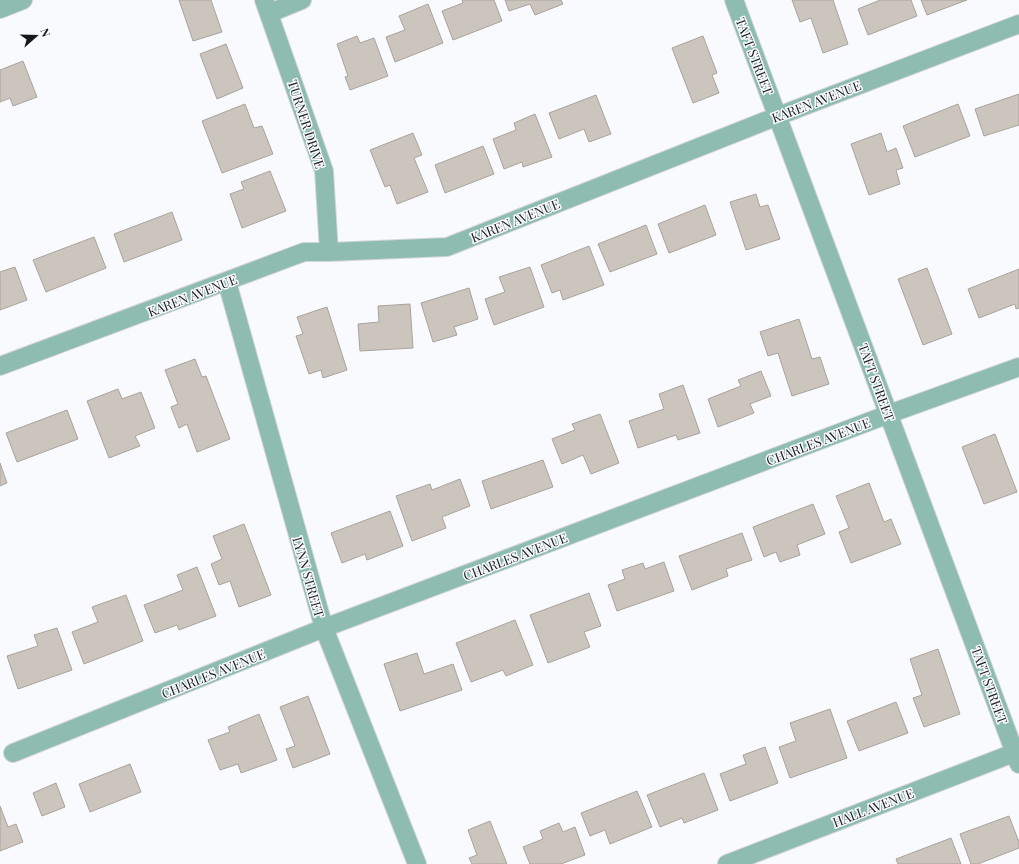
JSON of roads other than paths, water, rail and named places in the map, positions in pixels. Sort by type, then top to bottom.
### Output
[{"type":"street","points":[[0,9],[23,0]]},
{"type":"street","points":[[267,6],[302,0]]},
{"type":"street","name":"TAFT STREET","points":[[734,0],[1018,756]]},
{"type":"street","name":"TURNER DRIVE","points":[[267,6],[324,171],[329,252]]},
{"type":"street","name":"KAREN AVENUE","points":[[0,366],[304,252],[447,247],[778,116],[1019,24]]},
{"type":"street","name":"LYNN STREET","points":[[227,282],[324,628],[417,864]]},
{"type":"street","name":"CHARLES AVENUE","points":[[13,752],[324,628],[889,414],[1019,367]]},
{"type":"street","name":"HALL AVENUE","points":[[727,864],[1018,756]]}]
